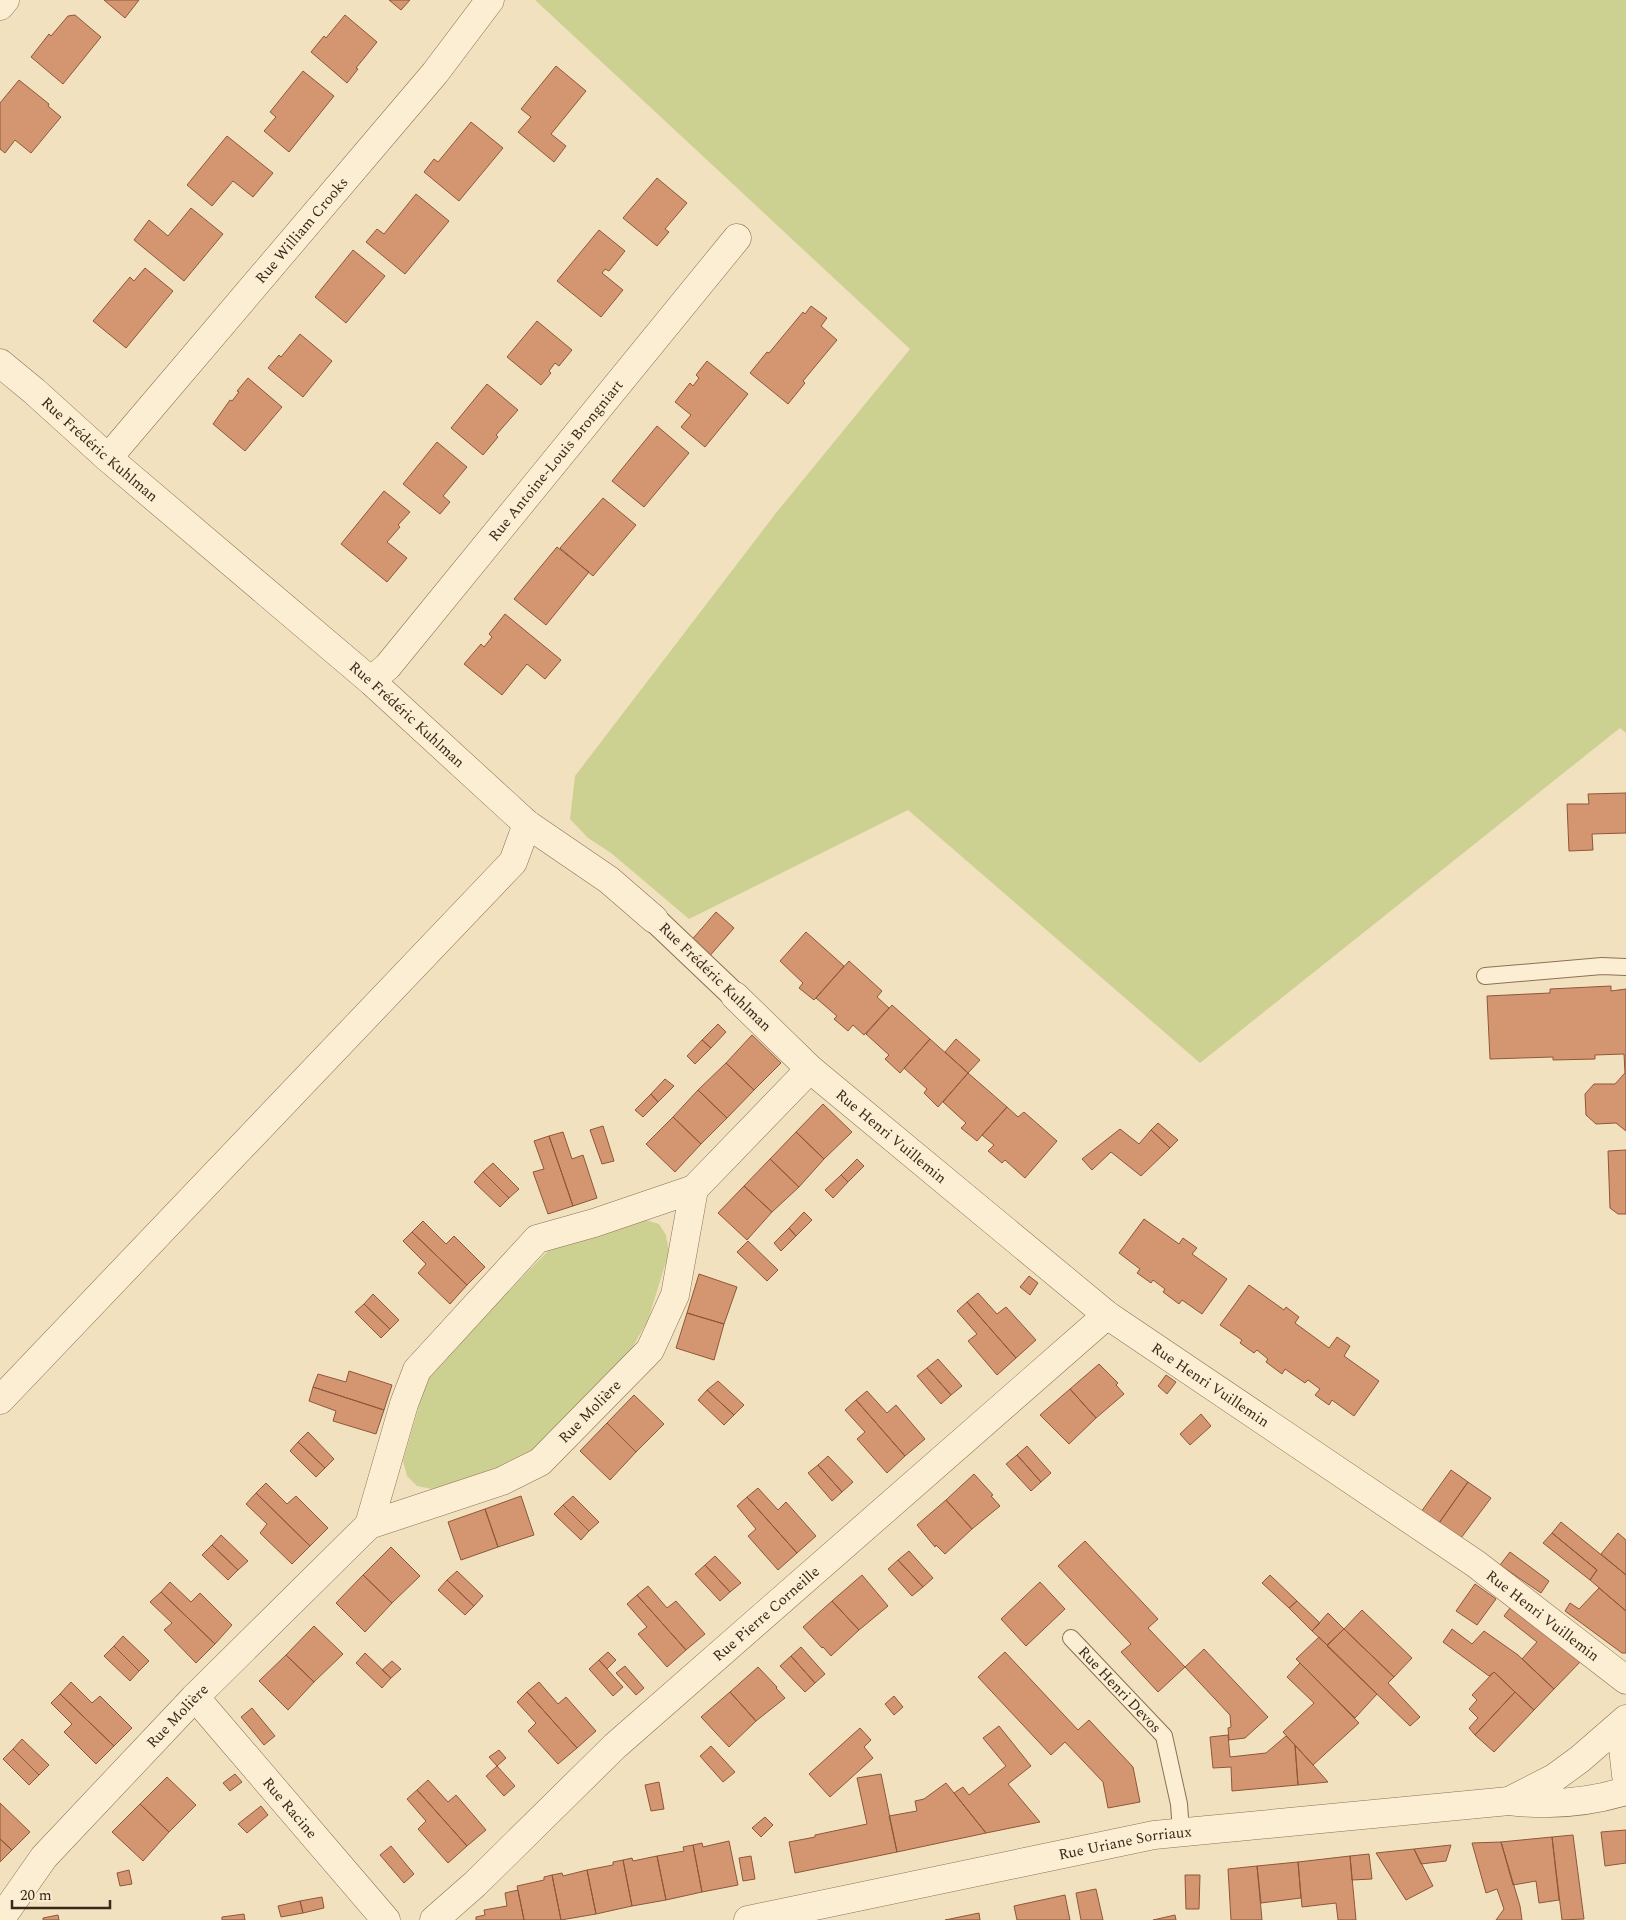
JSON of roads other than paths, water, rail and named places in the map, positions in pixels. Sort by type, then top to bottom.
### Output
[{"type":"street","points":[[0,6],[5,0]]},
{"type":"street","name":"Rue William Crooks","points":[[108,458],[435,73],[490,0]]},
{"type":"street","name":"Rue Antoine-Louis Brongniart","points":[[371,681],[394,659],[737,238]]},
{"type":"street","name":"Rue Frédéric Kuhlman","points":[[0,363],[34,390],[108,458],[371,681],[527,824],[609,880],[654,919],[810,1069]]},
{"type":"street","points":[[0,1400],[513,862],[527,824]]},
{"type":"street","name":"Rue Molière","points":[[369,1525],[402,1410],[417,1370],[537,1239],[594,1223],[694,1189],[810,1069]]},
{"type":"street","name":"Rue Henri Vuillemin","points":[[810,1069],[1106,1316],[1476,1564],[1626,1680]]},
{"type":"street","name":"Rue Molière","points":[[0,1920],[44,1857],[195,1697],[369,1525],[502,1481],[540,1462],[650,1350],[675,1295],[694,1189]]},
{"type":"street","name":"Rue Pierre Corneille","points":[[434,1920],[475,1884],[615,1746],[1106,1316]]},
{"type":"street","name":"Rue Racine","points":[[195,1697],[386,1920]]},
{"type":"street","points":[[1626,1720],[1622,1739],[1626,1774]]},
{"type":"street","name":"Rue Uriane Sorriaux","points":[[1509,1801],[1554,1778],[1580,1759],[1626,1720]]},
{"type":"street","name":"Rue Uriane Sorriaux","points":[[748,1920],[1154,1835],[1509,1801],[1539,1805],[1585,1801],[1626,1791]]},
{"type":"lane","points":[[1485,976],[1602,966],[1626,967]]},
{"type":"lane","name":"Rue Henri Devos","points":[[1071,1638],[1164,1736],[1179,1804],[1181,1832]]}]
